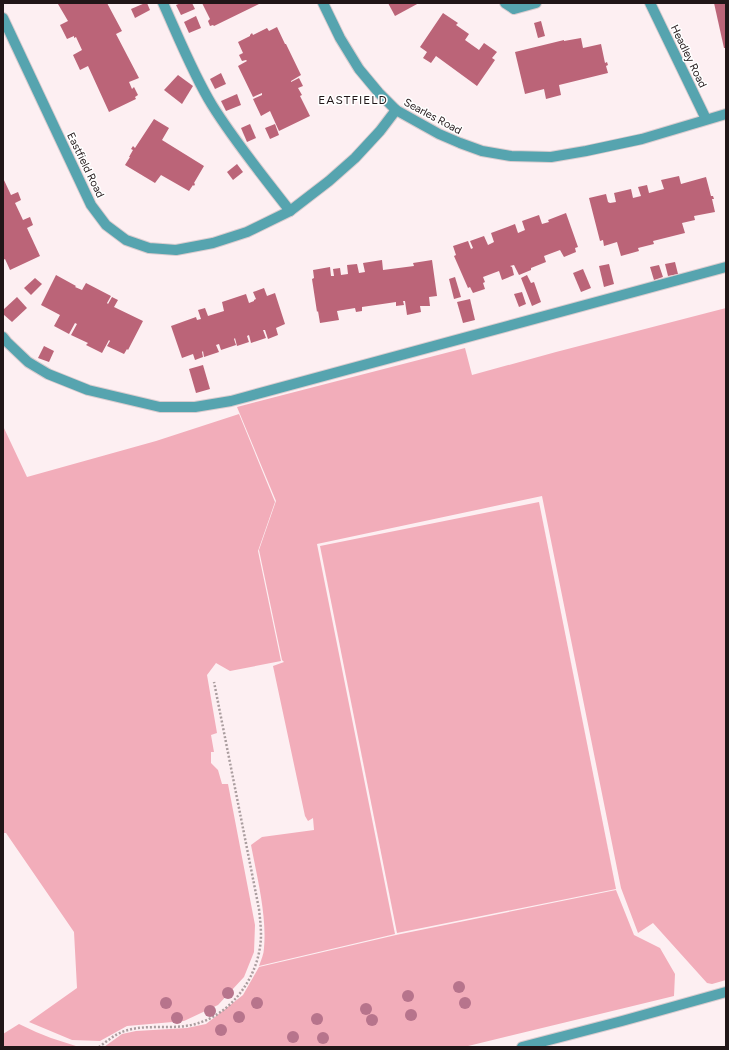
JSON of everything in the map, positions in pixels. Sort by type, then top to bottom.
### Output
[{"type":"street","points":[[163,3],[211,104],[238,144],[290,210]]},
{"type":"street","name":"Searles Road","points":[[323,3],[340,38],[359,69],[379,93],[396,110],[439,134],[460,144],[482,151],[511,156],[551,157],[642,139],[726,114]]},
{"type":"street","points":[[505,3],[514,9],[536,3]]},
{"type":"street","name":"Headley Road","points":[[650,3],[706,119]]},
{"type":"street","name":"Eastfield Road","points":[[3,18],[91,205],[106,225],[126,240],[148,248],[176,250],[213,243],[247,232],[290,210],[329,181],[355,158],[380,131],[396,110]]},
{"type":"street","points":[[3,336],[7,342],[28,362],[48,374],[88,390],[160,407],[195,407],[231,401],[726,267]]},
{"type":"street","points":[[522,1047],[726,992]]},
{"type":"path","points":[[99,1047],[122,1032],[148,1028],[184,1027],[198,1024],[213,1018],[227,1007],[243,990],[252,975],[261,936],[259,909],[214,682]]},
{"type":"shaded area","points":[[726,308],[726,980],[712,984],[707,983],[653,923],[638,933],[621,888],[542,496],[317,544],[395,934],[259,966],[264,950],[265,935],[261,896],[251,845],[262,837],[314,830],[313,818],[308,821],[305,816],[273,666],[284,662],[282,660],[259,550],[276,501],[237,407],[465,348],[472,375]]},
{"type":"shaded area","points":[[239,414],[275,502],[258,551],[281,661],[230,671],[216,663],[207,675],[217,733],[211,735],[214,752],[211,752],[211,763],[218,770],[222,784],[228,784],[255,925],[254,952],[244,977],[218,1005],[184,1021],[127,1026],[100,1041],[72,1040],[29,1022],[77,988],[74,932],[6,833],[3,833],[3,426],[27,477],[156,441]]},
{"type":"shaded area","points":[[539,502],[616,889],[397,933],[320,546]]},
{"type":"shaded area","points":[[616,890],[634,935],[660,948],[675,974],[674,996],[464,1047],[104,1047],[122,1034],[136,1031],[187,1028],[206,1024],[243,995],[259,967],[396,935]]},
{"type":"shaded area","points":[[19,1024],[51,1038],[79,1047],[3,1047],[3,1034]]},
{"type":"building","points":[[107,3],[122,31],[116,34],[139,78],[129,82],[132,89],[134,87],[138,95],[135,97],[136,99],[109,112],[88,66],[80,70],[73,55],[82,50],[76,37],[74,38],[74,36],[67,39],[60,25],[68,21],[58,4]]},
{"type":"building","points":[[147,3],[150,10],[135,18],[131,9]]},
{"type":"building","points":[[181,3],[192,3],[195,9],[181,15],[176,5]]},
{"type":"building","points":[[202,3],[261,3],[214,26],[210,26],[208,21],[210,19]]},
{"type":"building","points":[[388,3],[419,3],[395,16]]},
{"type":"building","points":[[714,3],[726,3],[726,48],[724,48]]},
{"type":"building","points":[[443,13],[458,23],[456,25],[469,34],[465,40],[479,50],[484,43],[497,52],[492,58],[495,60],[477,86],[436,56],[431,63],[423,58],[427,52],[420,47]]},
{"type":"building","points":[[196,16],[201,28],[189,33],[184,22]]},
{"type":"building","points":[[541,21],[545,36],[538,38],[534,23]]},
{"type":"building","points":[[277,27],[301,75],[291,82],[299,78],[303,86],[298,88],[302,95],[300,96],[310,116],[279,131],[270,111],[261,116],[253,99],[262,95],[262,93],[253,97],[238,66],[247,61],[242,61],[239,55],[243,53],[238,42],[250,36],[252,33],[253,35],[267,28],[269,31]]},
{"type":"building","points":[[581,38],[583,48],[601,44],[605,63],[607,62],[608,65],[606,66],[608,73],[559,85],[561,95],[546,99],[544,89],[525,94],[515,52],[564,40]]},
{"type":"building","points":[[221,73],[226,84],[215,89],[210,79]]},
{"type":"building","points":[[178,75],[193,86],[182,104],[164,90]]},
{"type":"building","points":[[237,94],[241,105],[226,111],[221,101]]},
{"type":"building","points":[[154,119],[169,128],[162,140],[204,166],[194,183],[194,186],[193,185],[189,191],[161,175],[155,183],[125,165],[133,150],[131,149],[133,146],[135,148]]},
{"type":"building","points":[[250,124],[256,138],[247,142],[241,128]]},
{"type":"building","points":[[275,124],[279,135],[270,139],[265,128]]},
{"type":"building","points":[[237,164],[243,172],[233,180],[227,172]]},
{"type":"building","points":[[679,176],[681,184],[706,177],[711,196],[713,196],[714,199],[712,199],[715,212],[694,216],[695,220],[682,223],[685,233],[653,241],[654,244],[638,248],[639,251],[621,256],[617,242],[604,246],[603,240],[600,241],[589,198],[606,194],[608,202],[616,202],[614,193],[631,189],[633,198],[641,196],[638,187],[647,185],[649,193],[664,189],[661,180]]},
{"type":"building","points":[[3,178],[11,195],[18,192],[21,200],[15,203],[23,220],[30,217],[33,225],[27,228],[40,256],[10,270],[5,259],[3,260]]},
{"type":"building","points":[[566,213],[578,247],[575,248],[576,252],[564,257],[560,250],[544,256],[546,262],[519,275],[514,265],[510,266],[512,267],[514,275],[502,280],[499,271],[483,277],[485,289],[473,293],[470,287],[468,288],[454,256],[456,255],[453,246],[468,241],[471,249],[473,248],[470,241],[484,236],[488,245],[494,242],[491,233],[515,224],[518,233],[525,230],[522,221],[539,215],[542,224]]},
{"type":"building","points":[[382,260],[383,270],[414,266],[413,263],[432,260],[437,296],[429,297],[430,306],[420,306],[421,312],[407,315],[405,301],[403,301],[404,305],[396,306],[396,302],[362,307],[362,311],[356,312],[355,308],[337,311],[339,320],[320,323],[312,279],[314,278],[313,270],[330,267],[331,276],[334,276],[333,269],[340,268],[341,275],[348,274],[347,265],[357,264],[359,273],[365,272],[363,263]]},
{"type":"building","points":[[675,262],[678,274],[668,276],[665,264]]},
{"type":"building","points":[[609,264],[614,284],[604,287],[599,266]]},
{"type":"building","points":[[659,265],[663,277],[654,280],[650,267]]},
{"type":"building","points":[[583,269],[591,288],[581,292],[573,273]]},
{"type":"building","points":[[56,275],[82,290],[86,283],[111,296],[107,303],[108,304],[112,297],[118,300],[114,307],[143,321],[128,350],[127,349],[124,354],[107,346],[110,341],[109,340],[102,353],[86,345],[88,343],[71,335],[77,324],[75,323],[69,334],[54,326],[60,315],[41,305]]},
{"type":"building","points":[[527,275],[531,283],[534,282],[541,302],[532,306],[521,278]]},
{"type":"building","points":[[455,277],[461,297],[454,299],[449,279]]},
{"type":"building","points":[[35,278],[42,284],[31,295],[24,288]]},
{"type":"building","points":[[264,288],[267,296],[275,293],[285,324],[276,328],[278,335],[268,339],[265,330],[263,330],[266,338],[251,343],[249,335],[247,336],[249,342],[237,346],[235,338],[236,345],[221,350],[219,344],[216,345],[219,352],[204,357],[203,351],[203,357],[195,360],[193,354],[182,358],[171,326],[196,317],[197,320],[201,319],[198,310],[205,308],[208,316],[224,311],[222,302],[246,294],[249,303],[254,301],[256,299],[253,292]]},
{"type":"building","points":[[522,292],[526,304],[519,307],[514,294]]},
{"type":"building","points":[[17,297],[27,308],[12,322],[3,314],[3,310]]},
{"type":"building","points":[[470,299],[475,320],[463,323],[457,302]]},
{"type":"building","points":[[44,346],[54,351],[49,362],[38,358]]},
{"type":"building","points":[[203,365],[210,389],[196,393],[189,369]]},
{"type":"district","name":"EASTFIELD","points":[[353,100]]}]
